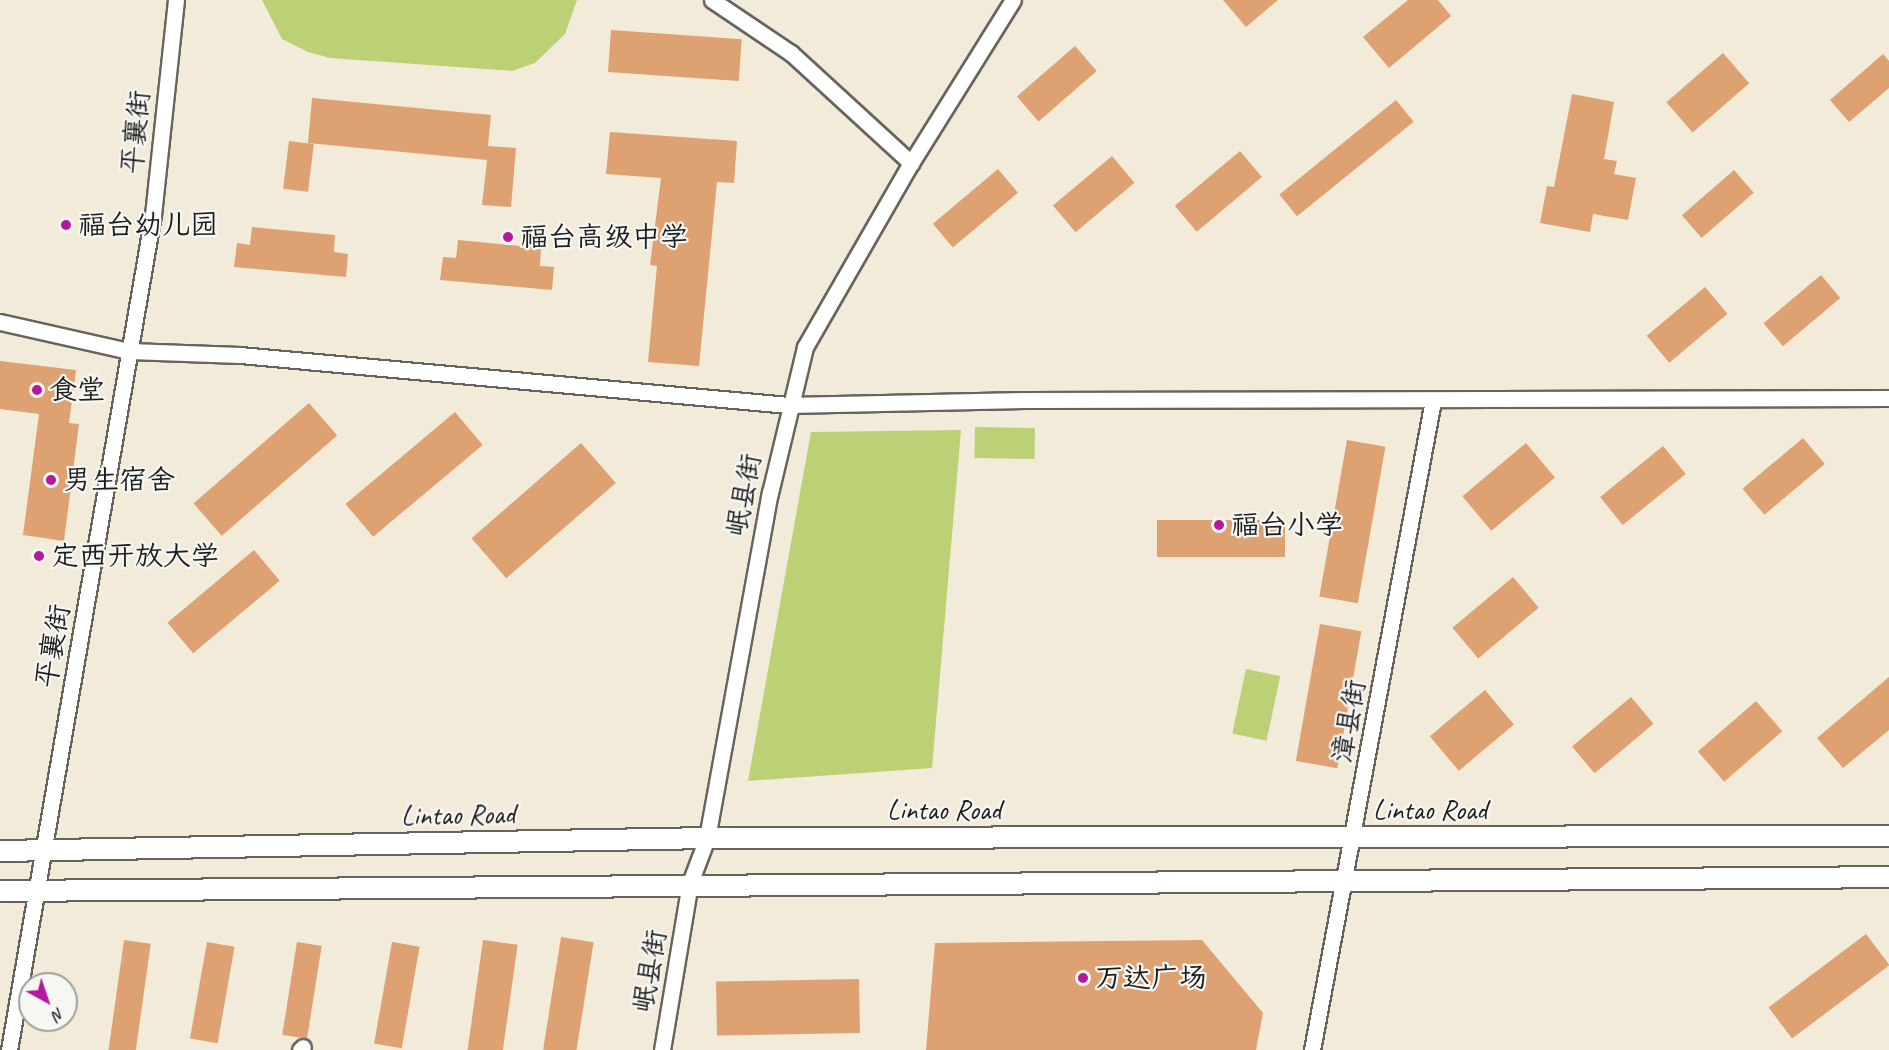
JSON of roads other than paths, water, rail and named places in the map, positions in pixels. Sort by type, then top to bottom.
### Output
[{"type":"main road","name":"Lintao Road","points":[[0,851],[707,838],[1889,836]]},
{"type":"main road","points":[[0,891],[37,893],[690,883],[1889,877]]},
{"type":"street","name":"平襄街","points":[[9,1050],[153,215],[176,0]]},
{"type":"street","points":[[712,0],[791,53],[911,162]]},
{"type":"street","name":"岷县街","points":[[662,1050],[690,883],[707,838],[788,405],[805,346],[911,162],[1013,0]]},
{"type":"street","points":[[0,322],[129,351],[240,355],[788,405],[1024,400],[1889,398]]},
{"type":"street","name":"漳县街","points":[[1312,1050],[1341,880],[1354,838],[1433,400]]},
{"type":"place","name":"福台幼儿园","points":[[66,225]]},
{"type":"place","name":"福台高级中学","points":[[508,237]]},
{"type":"place","name":"食堂","points":[[37,390]]},
{"type":"place","name":"男生宿舍","points":[[51,480]]},
{"type":"place","name":"福台小学","points":[[1219,525]]},
{"type":"place","name":"定西开放大学","points":[[39,556]]},
{"type":"place","name":"万达广场","points":[[1083,978]]}]
